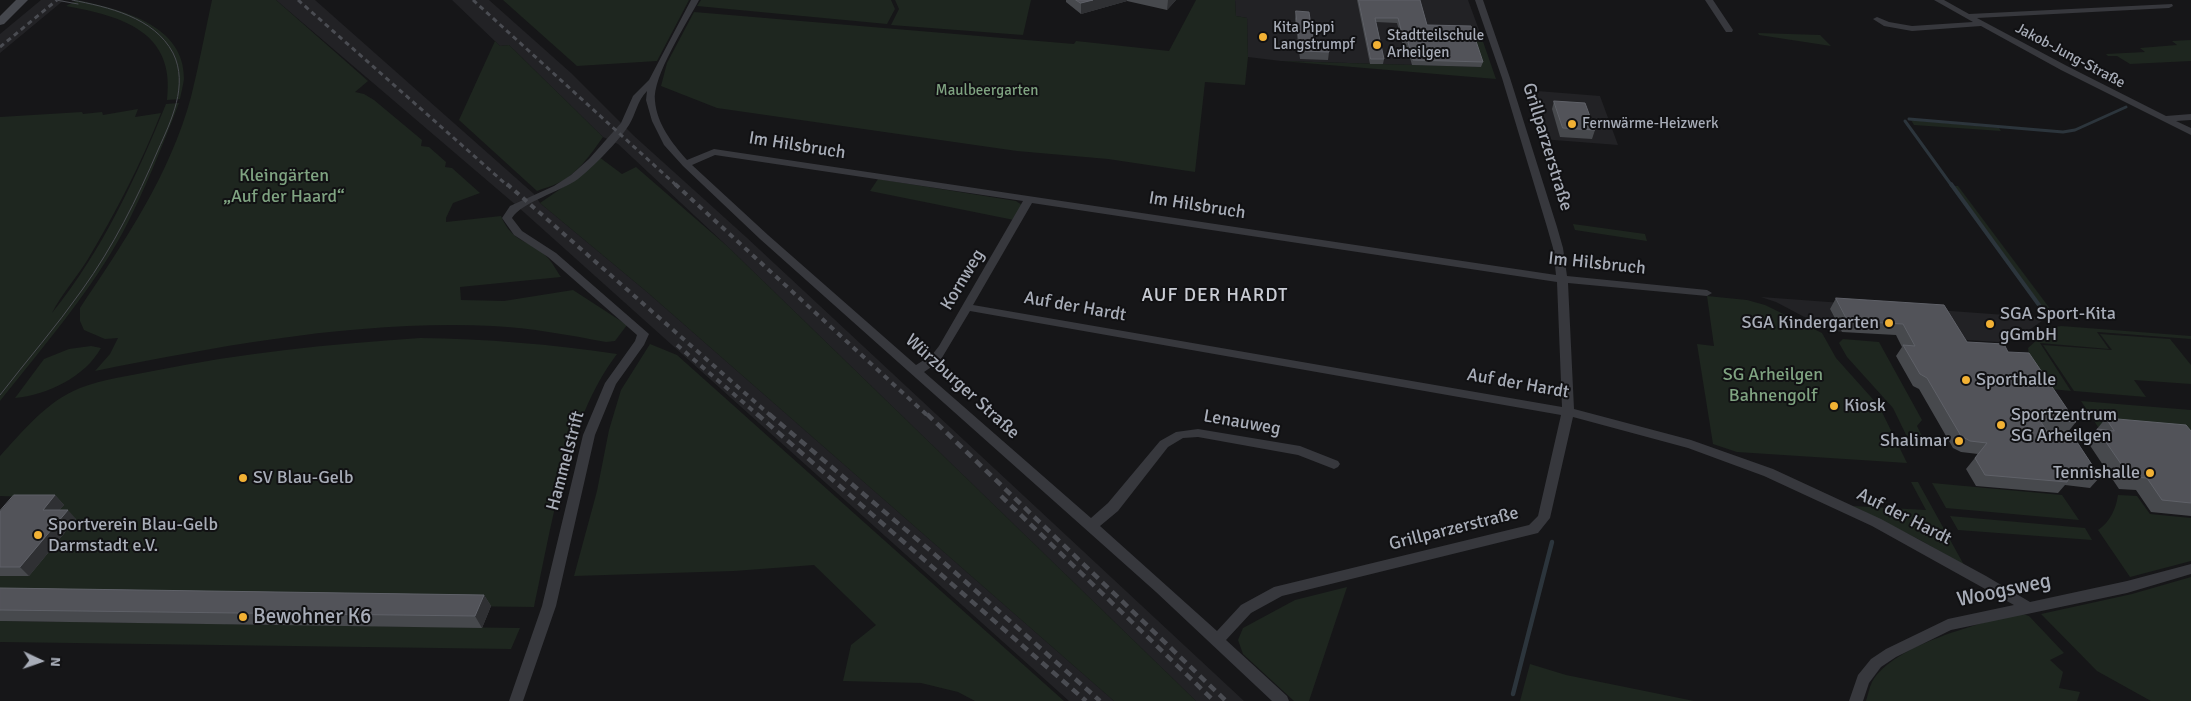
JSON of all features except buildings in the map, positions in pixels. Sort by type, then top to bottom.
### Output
[{"type":"main road","points":[[0,22],[22,0]]},
{"type":"street","points":[[653,81],[695,0]]},
{"type":"street","name":"Grillparzerstraße","points":[[1217,640],[1246,609],[1279,591],[1534,529],[1544,518],[1568,412],[1562,279],[1558,248],[1552,227],[1508,82],[1479,0]]},
{"type":"street","points":[[1709,0],[1729,30]]},
{"type":"street","name":"Jakob-Jung-Straße","points":[[1938,0],[2191,132]]},
{"type":"street","points":[[1967,16],[2158,7],[2169,10]]},
{"type":"street","points":[[1878,19],[1883,24],[1902,28],[1981,24]]},
{"type":"street","name":"Würzburger Straße","points":[[653,81],[650,100],[656,120],[667,143],[686,164],[764,237],[1091,526],[1282,701]]},
{"type":"street","name":"Hammelstrift","points":[[516,701],[549,606],[589,435],[611,383],[640,342],[643,334],[552,255],[518,233],[506,218],[510,210],[557,188],[574,177],[592,161],[625,124],[637,96],[653,81]]},
{"type":"street","points":[[2163,119],[2191,117]]},
{"type":"street","name":"Im Hilsbruch","points":[[686,164],[714,152],[1562,279],[1707,293]]},
{"type":"street","name":"Kornweg","points":[[916,370],[936,358],[1030,199]]},
{"type":"street","name":"Auf der Hardt","points":[[967,308],[1568,412],[1640,430],[1710,450],[1797,485],[1918,544],[2016,599],[2028,608]]},
{"type":"street","name":"Lenauweg","points":[[1091,526],[1113,507],[1164,444],[1185,432],[1198,432],[1300,451],[1334,464]]},
{"type":"street","name":"Woogsweg","points":[[1856,701],[1863,680],[1876,663],[1891,653],[1948,625],[2127,587],[2191,569]]},
{"type":"shaded area","points":[[41,0],[64,0],[0,53],[0,34]]},
{"type":"shaded area","points":[[276,0],[315,0],[534,194],[540,203],[647,292],[1114,701],[1069,701],[517,206]]},
{"type":"shaded area","points":[[452,0],[489,0],[571,73],[633,135],[746,237],[1244,701],[1196,701],[727,246],[618,144],[603,137],[509,45],[500,46]]},
{"type":"shaded area","name":"Stadtteilschule Arheilgen","points":[[1235,0],[1468,0],[1479,30],[1469,30],[1481,67],[1281,61],[1248,57],[1247,18],[1236,16]]},
{"type":"shaded area","points":[[1525,90],[1600,96],[1618,145],[1541,139]]},
{"type":"shaded area","name":"SGA Sport-Kita gGmbH","points":[[1761,297],[2046,318],[2018,338],[1998,342],[1951,339],[1830,309],[1842,332],[1829,330],[1776,302]]},
{"type":"green space","points":[[77,0],[130,14],[162,32],[174,45],[181,60],[184,79],[180,99],[167,100],[168,77],[163,58],[154,43],[140,31],[124,22],[106,15],[66,6]]},
{"type":"green space","name":"Kleingärten „Auf der Haard“","points":[[212,0],[276,0],[368,81],[355,92],[364,94],[374,100],[422,140],[421,146],[429,147],[446,162],[445,167],[452,168],[480,193],[453,203],[446,222],[501,216],[511,232],[541,251],[561,277],[460,287],[461,300],[504,301],[573,290],[627,325],[615,341],[606,342],[536,330],[493,326],[393,327],[293,336],[193,352],[95,371],[110,354],[118,338],[105,339],[84,330],[80,321],[80,308],[129,233],[171,154],[191,97]]},
{"type":"green space","points":[[503,0],[689,0],[657,61],[577,66]]},
{"type":"green space","points":[[701,0],[891,0],[895,9],[887,24],[697,6]]},
{"type":"green space","points":[[895,0],[1031,0],[1023,35],[891,25],[899,9]]},
{"type":"green space","name":"Maulbeergarten","points":[[1196,0],[1235,0],[1236,16],[1247,18],[1248,57],[1245,85],[1205,82],[1195,172],[1108,159],[1017,151],[717,108],[661,86],[667,63],[694,12],[1074,44],[1076,41],[1169,51]]},
{"type":"green space","points":[[1469,30],[1479,30],[1496,79],[1281,61],[1481,67]]},
{"type":"green space","points":[[1758,33],[1820,35],[1831,46],[1759,35]]},
{"type":"green space","points":[[2191,40],[2191,61],[2130,64],[2117,56],[2108,56],[2106,54],[2145,52],[2140,48],[2177,45],[2172,41]]},
{"type":"green space","points":[[495,41],[500,46],[509,45],[603,137],[583,164],[570,176],[537,191],[459,120]]},
{"type":"green space","points":[[179,103],[146,184],[111,254],[82,297],[0,401],[0,117],[82,112],[83,114],[102,112],[103,115],[138,109],[135,117],[161,113],[127,188],[108,224],[88,259],[52,313],[87,265],[102,239],[143,159],[166,104]]},
{"type":"green space","points":[[1911,120],[1999,128],[2001,131],[1914,125]]},
{"type":"green space","points":[[599,157],[622,174],[636,167],[727,246],[1196,701],[1114,701],[647,292],[540,203],[569,183]]},
{"type":"green space","points":[[878,179],[1016,201],[1022,205],[1014,220],[870,191]]},
{"type":"green space","points":[[1954,186],[1958,186],[2054,314],[2047,313]]},
{"type":"green space","points":[[1573,224],[1645,234],[1647,241],[1575,230]]},
{"type":"green space","name":"SG Arheilgen Bahnengolf","points":[[1707,296],[1747,300],[1765,305],[1822,333],[1836,358],[1879,406],[1907,463],[1737,452],[1713,444],[1697,344],[1714,346]]},
{"type":"green space","points":[[2061,326],[2191,336],[2191,339],[2097,332],[2109,349],[2040,343],[2071,391],[2051,389],[2029,355],[2028,348],[2050,328]]},
{"type":"green space","points":[[2100,334],[2170,339],[2191,365],[2191,384],[2134,380],[2146,397],[2074,391],[2043,345],[2112,350]]},
{"type":"green space","name":"SV Blau-Gelb","points":[[420,338],[568,347],[617,354],[585,410],[573,442],[563,475],[534,607],[0,600],[0,528],[26,497],[0,496],[0,456],[36,418],[68,394],[98,382],[219,359],[353,343]]},
{"type":"green space","points":[[1843,339],[1879,342],[1922,420],[1917,426],[1922,436],[1915,443],[1910,443],[1893,408],[1847,357],[1839,343]]},
{"type":"green space","points":[[650,344],[677,355],[1064,701],[975,701],[958,692],[921,683],[843,681],[851,645],[876,625],[814,565],[734,571],[574,576],[597,491],[609,430],[621,390]]},
{"type":"green space","points":[[91,346],[101,348],[85,368],[75,376],[52,389],[15,398],[44,359],[69,349]]},
{"type":"green space","points":[[2081,401],[2191,410],[2191,457],[2173,433],[2098,427]]},
{"type":"green space","points":[[1911,482],[1918,482],[1964,565],[1853,506],[1926,510]]},
{"type":"green space","points":[[1932,483],[2062,495],[2079,520],[1946,508]]},
{"type":"green space","points":[[2118,495],[2137,496],[2150,514],[2191,518],[2191,561],[2130,577],[2098,530],[2112,515]]},
{"type":"green space","points":[[1950,516],[2085,528],[2092,540],[1958,530]]},
{"type":"green space","points":[[2191,577],[2191,701],[2151,701],[2097,671],[2041,614],[2132,594]]},
{"type":"green space","points":[[1347,587],[1309,701],[1294,701],[1243,654],[1238,640],[1243,628],[1295,600]]},
{"type":"green space","points":[[2020,613],[2029,616],[2064,653],[2050,660],[2063,672],[2059,688],[2080,692],[2077,701],[1866,701],[1872,682],[1883,669],[1918,646],[1939,637]]},
{"type":"green space","points":[[0,621],[520,628],[511,649],[0,642]]},
{"type":"green space","points":[[1530,664],[1566,675],[1694,701],[1520,701]]},
{"type":"waterway","points":[[1909,119],[2063,132],[2075,130],[2126,107]]},
{"type":"waterway","points":[[1905,121],[1952,186]]},
{"type":"waterway","points":[[1951,184],[2047,316]]},
{"type":"waterway","points":[[1513,694],[1552,542]]},
{"type":"tram line","points":[[56,0],[78,4]]},
{"type":"tram line","points":[[0,395],[72,304],[114,240],[142,186],[163,139],[173,115],[179,90],[177,65],[173,53],[165,41],[154,31],[142,22],[115,10],[72,0]]},
{"type":"railway","points":[[0,47],[57,0]]},
{"type":"railway","points":[[298,0],[508,186]]},
{"type":"railway","points":[[473,0],[677,186]]},
{"type":"railway","points":[[507,184],[771,416]]},
{"type":"railway","points":[[675,184],[928,416]]},
{"type":"railway","points":[[677,345],[759,416]]},
{"type":"railway","points":[[757,414],[1086,701]]},
{"type":"railway","points":[[769,414],[932,552],[1100,701]]},
{"type":"railway","points":[[927,414],[1226,701]]},
{"type":"railway","points":[[1001,496],[1214,701]]},
{"type":"place","name":"Kita Pippi Langstrumpf","points":[[1263,37]]},
{"type":"place","name":"Stadtteilschule Arheilgen","points":[[1377,45]]},
{"type":"place","name":"Fernwärme-Heizwerk","points":[[1572,124]]},
{"type":"place","name":"SGA Kindergarten","points":[[1889,323]]},
{"type":"place","name":"SGA Sport-Kita gGmbH","points":[[1990,324]]},
{"type":"place","name":"Sporthalle","points":[[1966,380]]},
{"type":"place","name":"Kiosk","points":[[1834,406]]},
{"type":"place","name":"Sportzentrum SG Arheilgen","points":[[2001,425]]},
{"type":"place","name":"Shalimar","points":[[1959,441]]},
{"type":"place","name":"Tennishalle","points":[[2150,473]]},
{"type":"place","name":"SV Blau-Gelb","points":[[243,478]]},
{"type":"place","name":"Sportverein Blau-Gelb Darmstadt e.V.","points":[[38,535]]},
{"type":"place","name":"Bewohner K6","points":[[243,617]]},
{"type":"district","name":"AUF DER HARDT","points":[[1215,296]]}]
